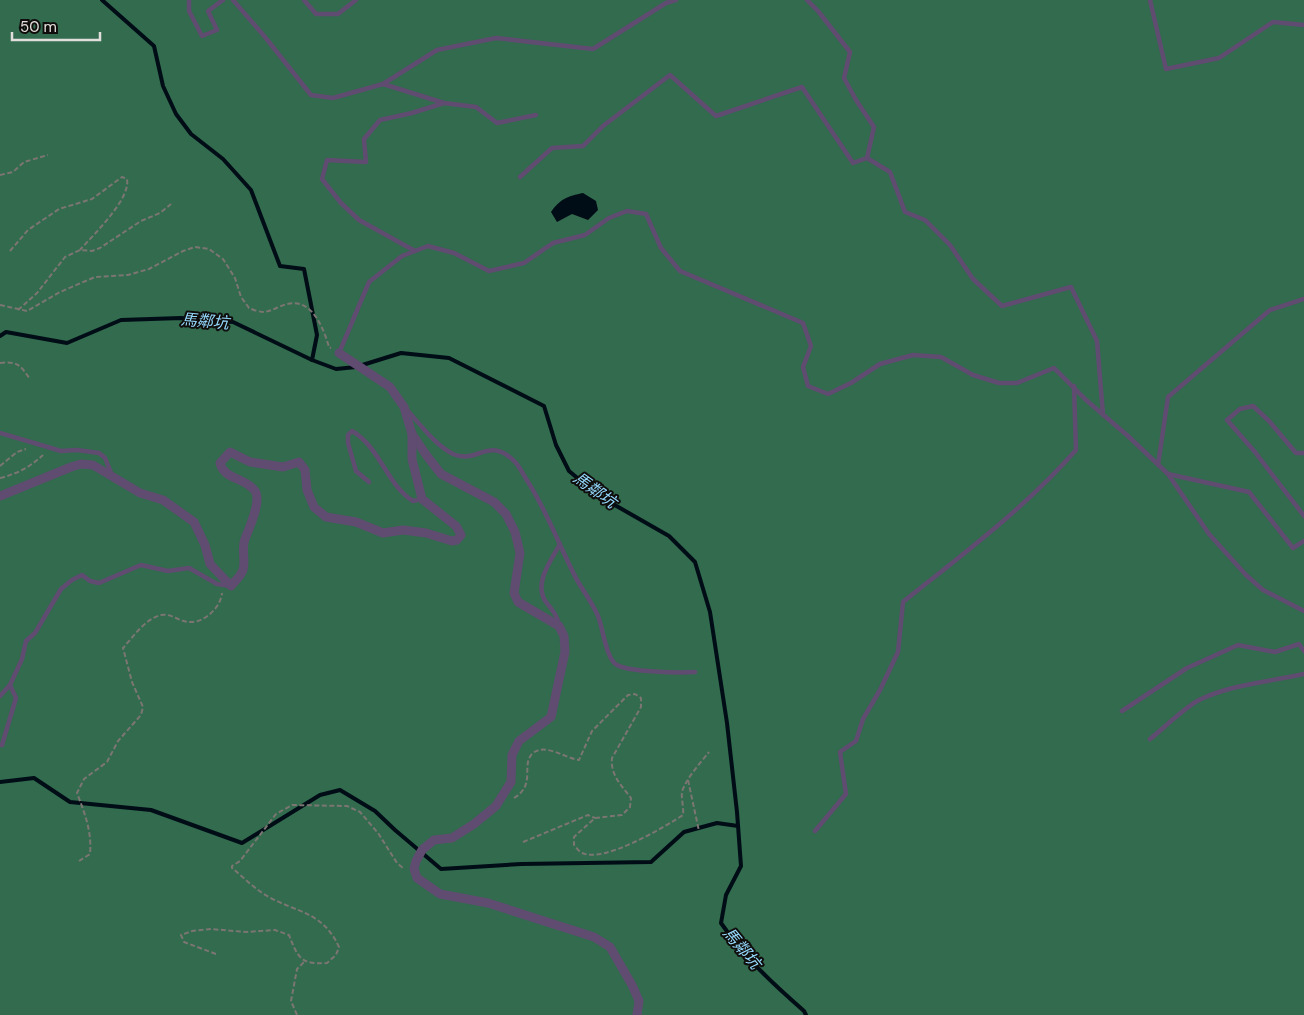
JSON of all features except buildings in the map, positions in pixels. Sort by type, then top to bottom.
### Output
[{"type":"street","points":[[0,496],[81,464],[93,465],[140,493],[163,500],[194,522],[205,545],[210,564],[231,586],[242,571],[244,542],[258,502],[257,493],[249,484],[226,474],[222,469],[220,463],[230,452],[250,462],[274,466],[283,467],[299,462],[305,470],[307,490],[314,507],[326,517],[356,522],[383,533],[403,530],[426,532],[452,541],[457,540],[461,535],[456,526],[422,499],[412,459],[412,434],[404,407],[390,387],[339,353]]},
{"type":"street","points":[[412,434],[441,474],[494,502],[506,514],[515,532],[520,553],[514,593],[518,602],[559,626],[564,636],[564,652],[550,717],[519,741],[512,755],[511,782],[496,806],[474,824],[452,838],[434,840],[422,850],[414,869],[417,878],[440,894],[488,903],[594,937],[610,947],[632,985],[639,1001],[637,1015]]},
{"type":"lane","points":[[189,0],[189,12],[202,36],[217,30],[208,11],[222,0]]},
{"type":"lane","points":[[233,0],[265,36],[311,95],[333,98],[383,84],[437,50],[496,38],[593,49],[666,3],[676,0]]},
{"type":"lane","points":[[304,0],[316,14],[338,14],[356,0]]},
{"type":"lane","points":[[806,0],[818,11],[850,52],[844,78],[874,127],[867,158]]},
{"type":"lane","points":[[1150,0],[1166,69],[1219,58],[1273,22],[1304,24]]},
{"type":"lane","points":[[520,177],[552,148],[583,146],[603,126],[670,75],[716,116],[802,87],[853,163],[867,158]]},
{"type":"lane","points":[[383,84],[444,103],[476,107],[497,123],[536,115]]},
{"type":"lane","points":[[415,251],[359,220],[322,179],[327,160],[366,162],[364,139],[380,120],[444,103]]},
{"type":"lane","points":[[867,158],[890,172],[904,212],[925,220],[950,245],[973,278],[1002,306],[1071,287],[1097,341],[1103,415]]},
{"type":"lane","points":[[339,353],[369,282],[402,256],[428,246],[454,253],[489,271],[524,263],[553,243],[585,235],[609,218],[627,211],[646,214],[660,248],[680,271],[803,323],[811,346],[803,367],[808,386],[828,394],[851,383],[880,364],[913,355],[941,357],[973,375],[999,383],[1016,383],[1054,368],[1086,400],[1168,474],[1209,534],[1246,575],[1263,590],[1304,611]]},
{"type":"lane","points":[[1158,465],[1168,397],[1270,310],[1304,299]]},
{"type":"lane","points":[[815,831],[846,794],[840,752],[856,742],[863,719],[880,690],[898,652],[903,602],[998,526],[1076,450],[1074,386]]},
{"type":"lane","points":[[1304,453],[1296,453],[1269,421],[1253,406],[1240,408],[1227,420],[1255,452],[1304,516]]},
{"type":"lane","points":[[404,407],[441,446],[454,454],[467,456],[494,449],[506,454],[517,464],[540,501],[577,580],[598,616],[610,658],[616,664],[626,668],[696,672]]},
{"type":"lane","points":[[368,482],[356,472],[348,443],[348,436],[352,432],[358,435],[373,451],[404,496],[414,501],[422,499]]},
{"type":"lane","points":[[0,433],[61,451],[98,452],[105,458],[113,476]]},
{"type":"lane","points":[[1168,474],[1249,492],[1293,548],[1304,541]]},
{"type":"lane","points":[[559,626],[557,616],[544,599],[540,589],[546,568],[560,544]]},
{"type":"lane","points":[[0,696],[10,685],[22,659],[26,641],[35,633],[61,589],[82,575],[90,581],[99,583],[142,565],[168,570],[189,568],[217,584],[231,586]]},
{"type":"lane","points":[[1122,711],[1187,668],[1238,645],[1275,652],[1299,644],[1304,651]]},
{"type":"lane","points":[[1150,739],[1197,701],[1229,689],[1304,674]]},
{"type":"lane","points":[[0,745],[2,745],[16,698],[10,685]]},
{"type":"path","points":[[0,175],[13,172],[24,162],[48,155]]},
{"type":"path","points":[[10,251],[28,230],[59,209],[92,199],[122,177],[127,179],[126,192],[111,215],[80,250],[65,257],[38,293],[18,310]]},
{"type":"path","points":[[80,250],[100,248],[141,221],[160,213],[171,204]]},
{"type":"path","points":[[0,305],[28,311],[60,292],[94,277],[128,275],[149,269],[183,251],[195,248],[209,249],[223,259],[235,278],[240,297],[249,308],[264,312],[288,304],[306,306],[318,319],[324,330],[329,347],[339,353]]},
{"type":"path","points":[[0,363],[12,362],[19,364],[30,379]]},
{"type":"path","points":[[0,466],[17,452],[40,445]]},
{"type":"path","points":[[0,478],[15,475],[34,464],[50,448]]},
{"type":"path","points":[[79,861],[90,854],[91,841],[88,822],[77,793],[84,779],[107,762],[118,741],[142,715],[143,707],[132,682],[123,648],[144,625],[160,615],[169,615],[190,623],[204,618],[219,605],[222,594],[217,584]]},
{"type":"path","points":[[496,806],[520,795],[528,783],[528,761],[531,755],[539,749],[547,749],[569,759],[579,760],[592,731],[628,695],[635,694],[641,698],[641,707],[611,763],[614,776],[631,798],[630,807],[622,815],[595,818],[588,815],[523,842]]},
{"type":"path","points":[[595,818],[574,837],[574,845],[581,853],[594,855],[612,852],[683,815],[682,793],[688,780],[708,752]]},
{"type":"path","points":[[688,780],[699,831]]},
{"type":"path","points":[[216,954],[184,942],[181,935],[192,931],[246,932],[275,930],[288,935],[296,954],[304,962],[327,963],[336,955],[339,947],[333,934],[311,914],[268,897],[232,868],[232,866],[240,861],[276,814],[292,805],[346,806],[360,812],[378,833],[397,863],[417,878]]},
{"type":"path","points":[[297,1015],[290,1001],[297,969],[304,962]]},
{"type":"green space","points":[[0,0],[1304,0],[1304,1015],[0,1015]]},
{"type":"shaded area","points":[[583,193],[596,201],[598,210],[588,220],[572,214],[557,222],[551,212],[554,208],[565,199]]},
{"type":"waterway","points":[[102,0],[154,46],[163,86],[176,114],[191,134],[223,159],[251,190],[280,266],[304,269],[317,335],[312,360]]},
{"type":"waterway","name":"馬鄰坑","points":[[0,336],[6,332],[67,343],[121,320],[181,318],[233,322],[312,360],[336,369],[356,367],[401,353],[449,358],[544,406],[556,445],[569,471],[599,496],[669,536],[695,562],[710,612],[727,723],[741,866],[726,895],[721,923],[749,959],[806,1015]]},
{"type":"waterway","points":[[0,782],[34,778],[70,802],[151,810],[242,843],[320,795],[340,790],[375,811],[441,869],[521,864],[651,862],[684,832],[717,823],[738,826]]}]
